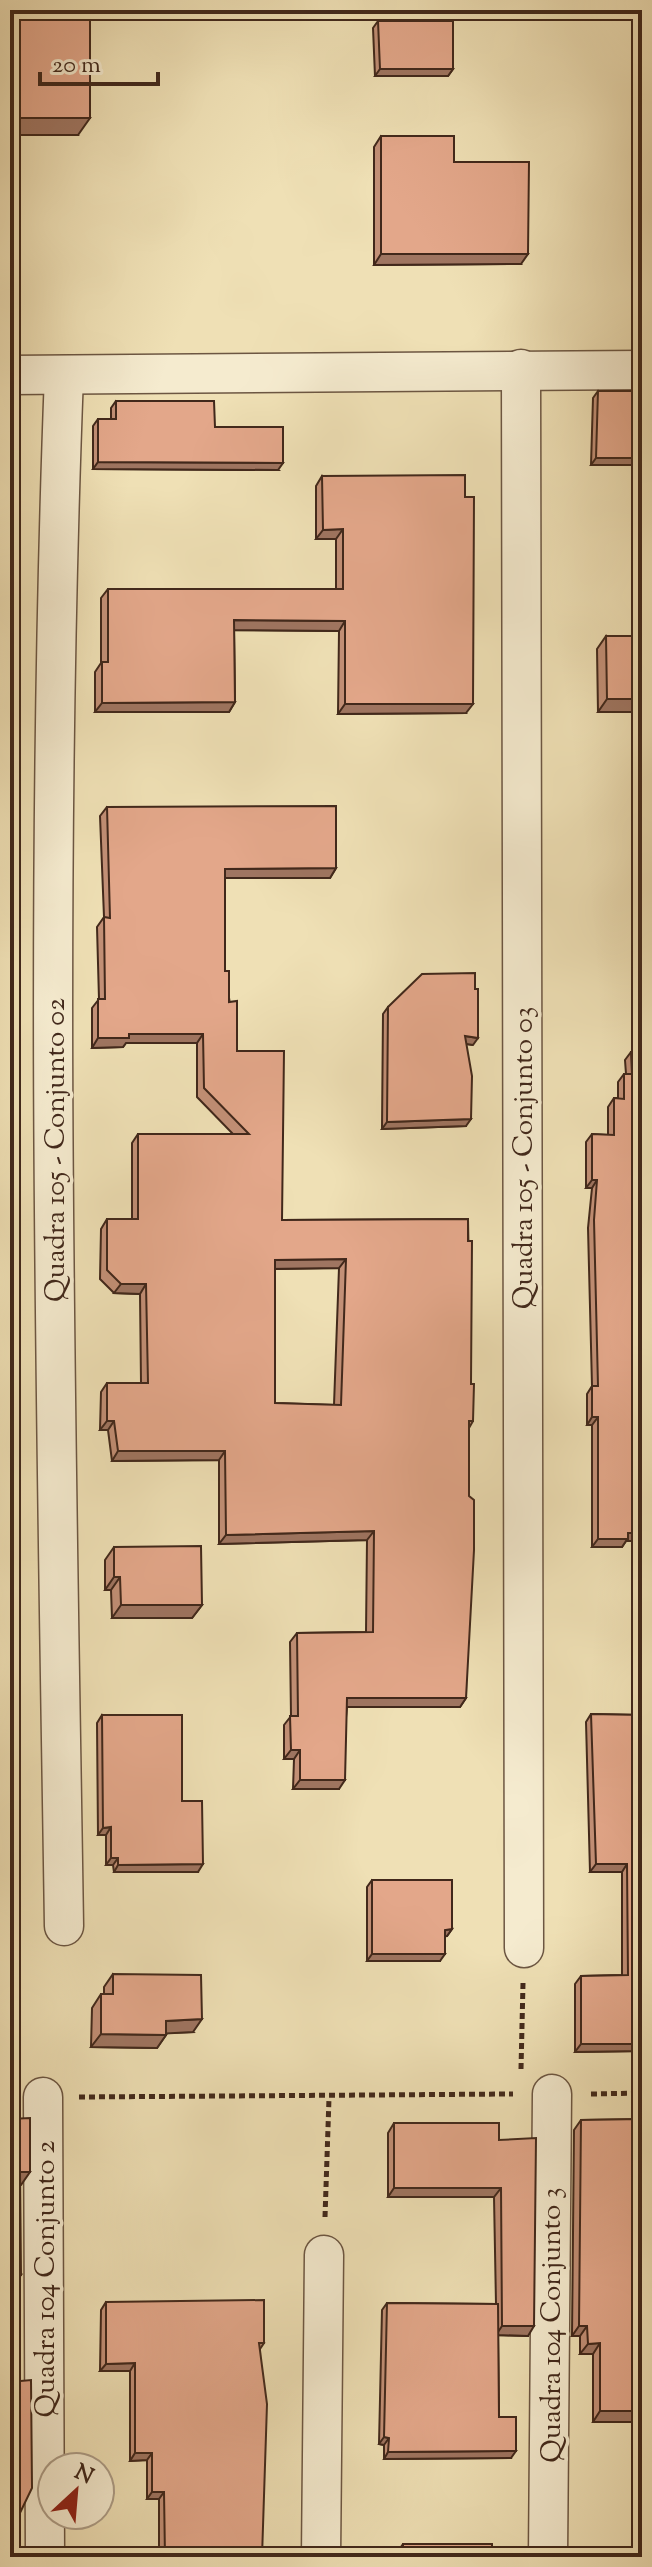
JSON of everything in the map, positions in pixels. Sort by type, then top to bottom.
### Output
[{"type":"street","name":"Quadra 105 - Conjunto 03","points":[[521,369],[524,1948]]},
{"type":"street","points":[[10,375],[642,370]]},
{"type":"street","name":"Quadra 105 - Conjunto 02","points":[[64,375],[57,568],[53,1151],[64,1926]]},
{"type":"street","name":"Quadra 104 Conjunto 3","points":[[536,2094],[548,2557]]},
{"type":"street","name":"Quadra 104 Conjunto 2","points":[[43,2097],[45,2557]]},
{"type":"street","points":[[321,2557],[324,2255]]},
{"type":"path","points":[[524,1948],[536,2094]]},
{"type":"path","points":[[43,2097],[329,2098],[642,2093]]},
{"type":"path","points":[[324,2255],[329,2098]]},
{"type":"building","points":[[15,11],[90,11],[90,118],[16,118]]},
{"type":"building","points":[[378,21],[453,21],[453,69],[380,69]]},
{"type":"building","points":[[381,136],[454,136],[454,162],[529,162],[528,254],[381,254]]},
{"type":"building","points":[[598,391],[642,391],[642,458],[596,458]]},
{"type":"building","points":[[116,401],[214,401],[215,427],[283,427],[283,463],[98,462],[98,419],[116,419]]},
{"type":"building","points":[[465,475],[465,497],[474,497],[473,704],[345,704],[345,621],[234,620],[235,702],[102,703],[102,662],[108,662],[108,589],[343,589],[343,529],[323,530],[322,476]]},
{"type":"building","points":[[606,636],[642,636],[642,699],[607,699]]},
{"type":"building","points":[[336,806],[336,868],[225,869],[225,971],[229,971],[229,1002],[237,1001],[237,1051],[284,1051],[282,1220],[468,1219],[468,1241],[472,1241],[471,1384],[474,1384],[473,1421],[469,1421],[469,1496],[474,1500],[474,1550],[466,1698],[347,1698],[345,1780],[300,1780],[300,1750],[291,1750],[290,1716],[298,1716],[297,1633],[373,1632],[374,1531],[226,1535],[225,1451],[118,1451],[114,1421],[107,1421],[107,1383],[148,1383],[146,1284],[121,1284],[107,1270],[107,1219],[138,1219],[138,1134],[249,1134],[204,1088],[203,1034],[129,1034],[129,1038],[98,1038],[98,999],[105,999],[104,917],[110,918],[107,807]],"holes":[[[346,1259],[341,1405],[275,1403],[275,1260]]]},
{"type":"building","points":[[475,973],[478,1038],[465,1036],[472,1076],[471,1119],[387,1122],[388,1007],[422,974]]},
{"type":"building","points":[[631,1052],[642,1052],[642,1533],[628,1533],[628,1539],[598,1539],[598,1417],[592,1417],[592,1386],[598,1386],[594,1220],[597,1180],[592,1180],[592,1134],[614,1135],[614,1098],[624,1099],[624,1074],[632,1074]]},
{"type":"building","points":[[201,1546],[202,1605],[121,1605],[120,1577],[114,1577],[114,1547]]},
{"type":"building","points":[[591,1714],[642,1715],[642,2044],[581,2044],[581,1976],[628,1975],[627,1864],[596,1864]]},
{"type":"building","points":[[102,1715],[182,1715],[182,1801],[202,1801],[203,1864],[118,1865],[118,1858],[111,1858],[111,1827],[103,1828]]},
{"type":"building","points":[[372,1880],[452,1880],[452,1929],[445,1930],[445,1954],[372,1954]]},
{"type":"building","points":[[113,1974],[201,1975],[202,2019],[166,2021],[166,2035],[101,2034],[101,1994],[113,1994]]},
{"type":"building","points":[[30,2118],[30,2172],[20,2172],[21,2275],[10,2277],[10,2119]]},
{"type":"building","points":[[642,2119],[642,2411],[600,2411],[600,2343],[588,2344],[587,2326],[579,2326],[581,2120]]},
{"type":"building","points":[[394,2123],[499,2123],[499,2140],[536,2138],[534,2326],[502,2326],[501,2188],[394,2188]]},
{"type":"building","points":[[264,2300],[264,2343],[259,2343],[267,2404],[262,2557],[165,2557],[164,2492],[152,2492],[152,2453],[135,2453],[135,2363],[106,2364],[106,2302]]},
{"type":"building","points":[[387,2303],[498,2304],[499,2417],[516,2417],[516,2451],[388,2452],[389,2438],[384,2437]]},
{"type":"building","points":[[31,2380],[32,2488],[18,2517],[18,2557],[10,2557],[10,2382]]},
{"type":"building","points":[[403,2544],[492,2544],[492,2557],[403,2557]]},
{"type":"building","points":[[607,2548],[642,2548],[642,2557],[607,2557]]}]
